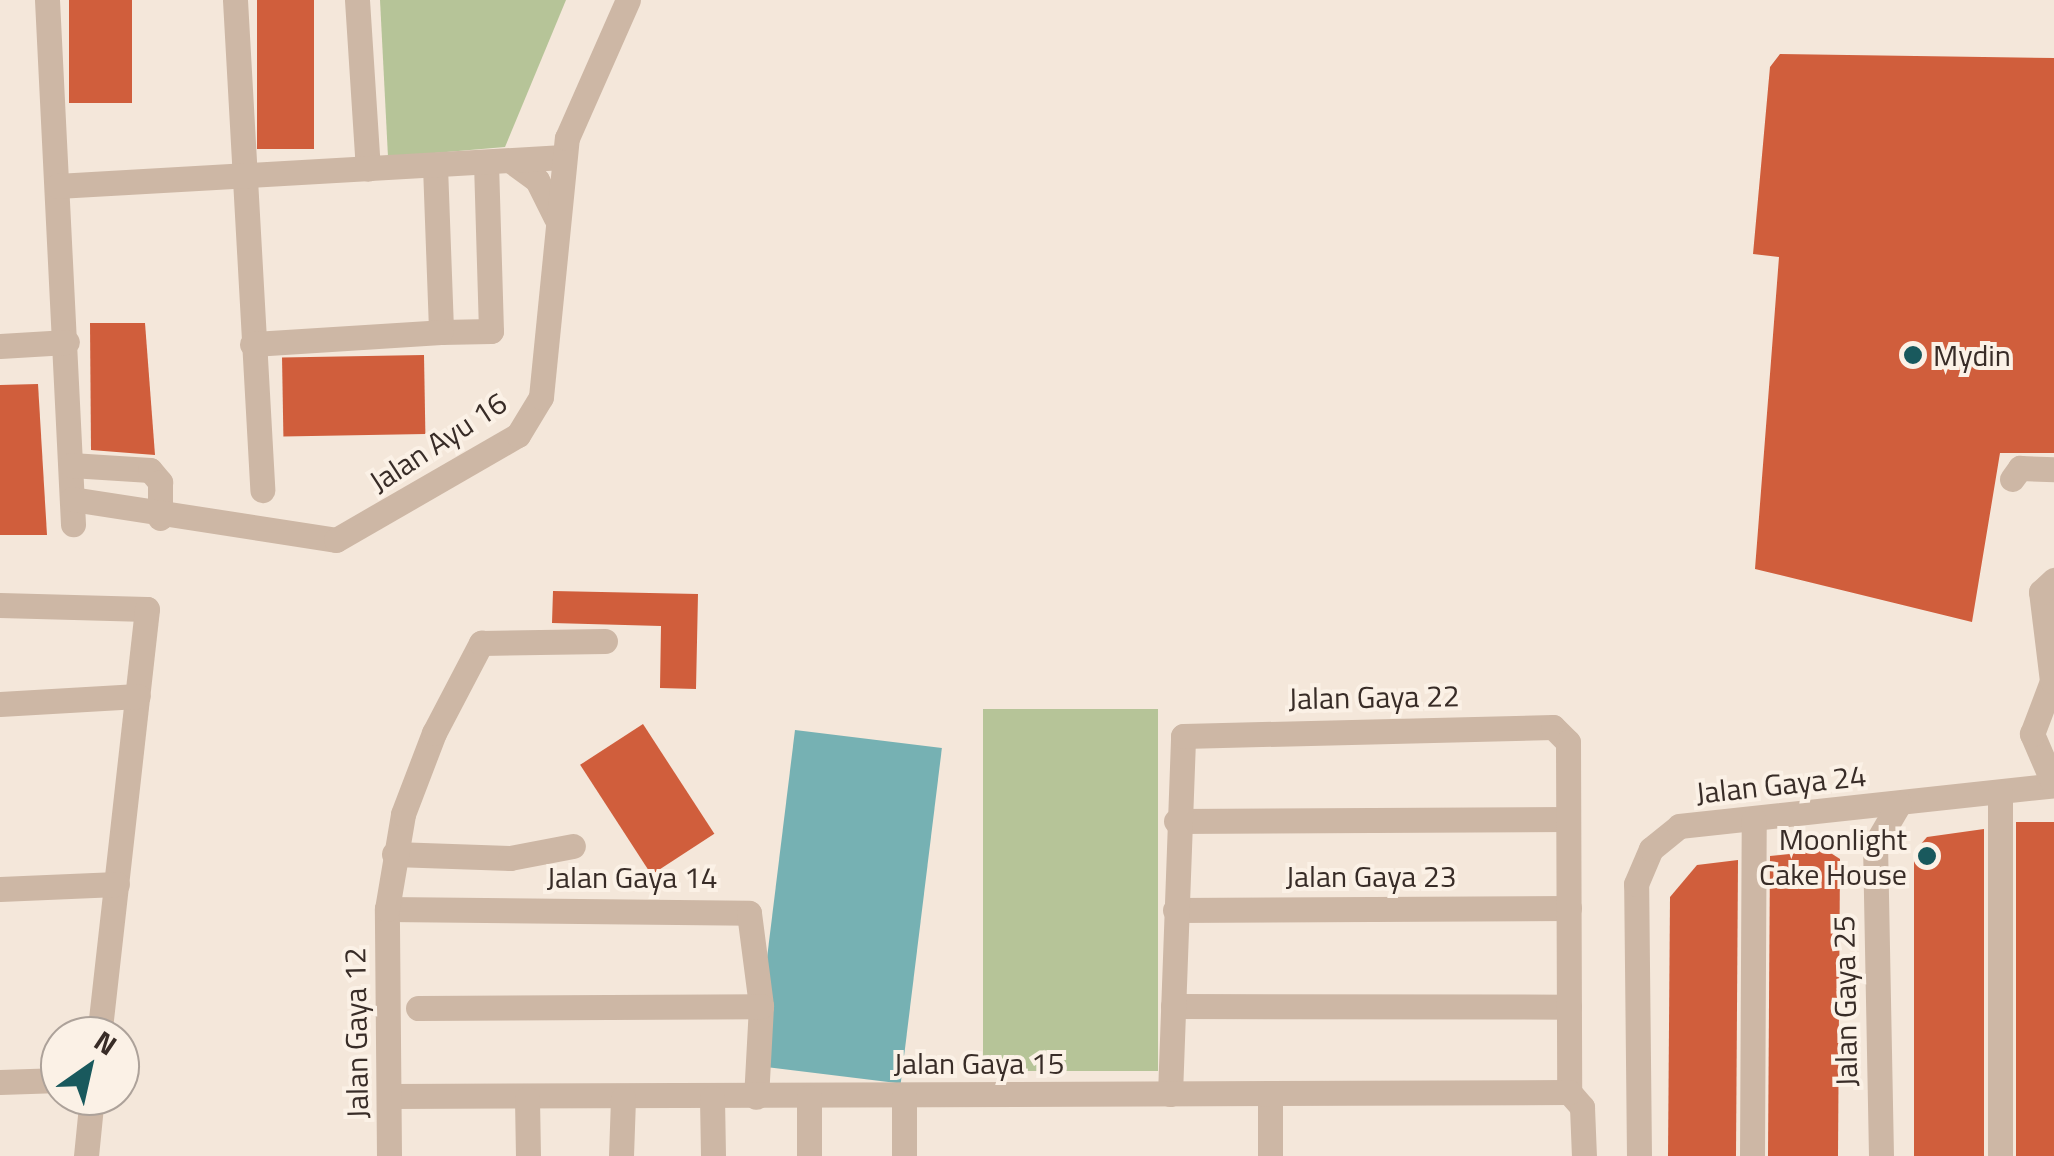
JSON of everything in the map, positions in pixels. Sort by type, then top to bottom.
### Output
[{"type":"street","points":[[47,0],[71,465],[150,470],[160,482],[160,518]]},
{"type":"street","points":[[235,0],[240,176],[262,490]]},
{"type":"street","points":[[357,0],[368,170]]},
{"type":"street","name":"Jalan Ayu 16","points":[[71,465],[73,511],[336,540],[518,435],[542,397],[564,157],[580,101],[628,0]]},
{"type":"street","points":[[498,162],[543,142],[580,101]]},
{"type":"street","points":[[57,186],[564,157]]},
{"type":"street","points":[[252,344],[490,330],[498,162]]},
{"type":"street","points":[[498,162],[547,193],[557,223]]},
{"type":"street","points":[[436,166],[441,332]]},
{"type":"street","points":[[0,346],[67,342]]},
{"type":"street","points":[[2012,479],[2020,468],[2054,469]]},
{"type":"street","points":[[2054,580],[2041,592],[2053,681],[2032,734],[2054,785]]},
{"type":"street","points":[[0,605],[143,604],[138,696],[101,1016]]},
{"type":"street","name":"Jalan Gaya 12","points":[[389,1156],[387,908],[394,854],[434,733],[480,643],[605,642]]},
{"type":"street","points":[[0,704],[138,696]]},
{"type":"street","name":"Jalan Gaya 22","points":[[1170,1094],[1178,746],[1188,732],[1553,727],[1567,736],[1569,1092],[1582,1107],[1584,1156]]},
{"type":"street","name":"Jalan Gaya 24","points":[[1639,1156],[1636,884],[1651,849],[1679,826],[2054,785]]},
{"type":"street","points":[[2000,792],[2000,1156]]},
{"type":"street","points":[[1850,810],[1874,845],[1899,804]]},
{"type":"street","points":[[1176,820],[1568,819]]},
{"type":"street","points":[[1752,1156],[1754,820]]},
{"type":"street","name":"Jalan Gaya 25","points":[[1874,845],[1881,1156]]},
{"type":"street","points":[[394,854],[510,858],[573,846]]},
{"type":"street","points":[[0,889],[117,884]]},
{"type":"street","name":"Jalan Gaya 14","points":[[387,908],[736,910],[755,924],[761,1006],[756,1098]]},
{"type":"street","name":"Jalan Gaya 23","points":[[1174,910],[1568,908]]},
{"type":"street","points":[[418,1008],[761,1006]]},
{"type":"street","points":[[1172,1006],[1569,1007]]},
{"type":"street","points":[[0,1082],[40,1081]]},
{"type":"street","name":"Jalan Gaya 15","points":[[390,1096],[527,1099],[1569,1092]]},
{"type":"street","points":[[1270,1093],[1270,1156]]},
{"type":"street","points":[[904,1096],[904,1156]]},
{"type":"street","points":[[808,1097],[808,1156]]},
{"type":"street","points":[[621,1156],[622,1098]]},
{"type":"street","points":[[712,1098],[713,1156]]},
{"type":"street","points":[[527,1099],[528,1156]]},
{"type":"street","points":[[86,1156],[90,1116]]},
{"type":"green space","points":[[380,0],[566,0],[505,147],[388,157]]},
{"type":"green space","points":[[983,709],[1158,709],[1158,1071],[983,1071]]},
{"type":"water","points":[[795,730],[942,748],[901,1084],[754,1065]]},
{"type":"building","points":[[69,0],[132,0],[132,103],[69,103]]},
{"type":"building","points":[[257,0],[314,0],[314,149],[257,149]]},
{"type":"building","name":"Mydin","points":[[1780,54],[2054,58],[2054,453],[2000,453],[1972,622],[1755,569],[1779,257],[1753,254],[1770,67]]},
{"type":"building","points":[[90,323],[145,323],[155,455],[91,450]]},
{"type":"building","points":[[424,355],[425,434],[283,436],[282,357]]},
{"type":"building","points":[[38,384],[47,535],[0,535],[0,385]]},
{"type":"building","points":[[553,591],[698,594],[696,689],[660,688],[661,626],[552,623]]},
{"type":"building","points":[[643,724],[714,834],[651,875],[580,765]]},
{"type":"building","points":[[2016,822],[2054,822],[2054,1156],[2016,1156]]},
{"type":"building","points":[[1984,829],[1984,1156],[1914,1156],[1914,852],[1927,837]]},
{"type":"building","points":[[1826,850],[1840,859],[1838,1156],[1768,1156],[1770,856]]},
{"type":"building","points":[[1738,860],[1736,1156],[1668,1156],[1670,897],[1697,865]]},
{"type":"place","name":"Mydin","points":[[1913,355]]},
{"type":"place","name":"Moonlight Cake House","points":[[1927,856]]}]
